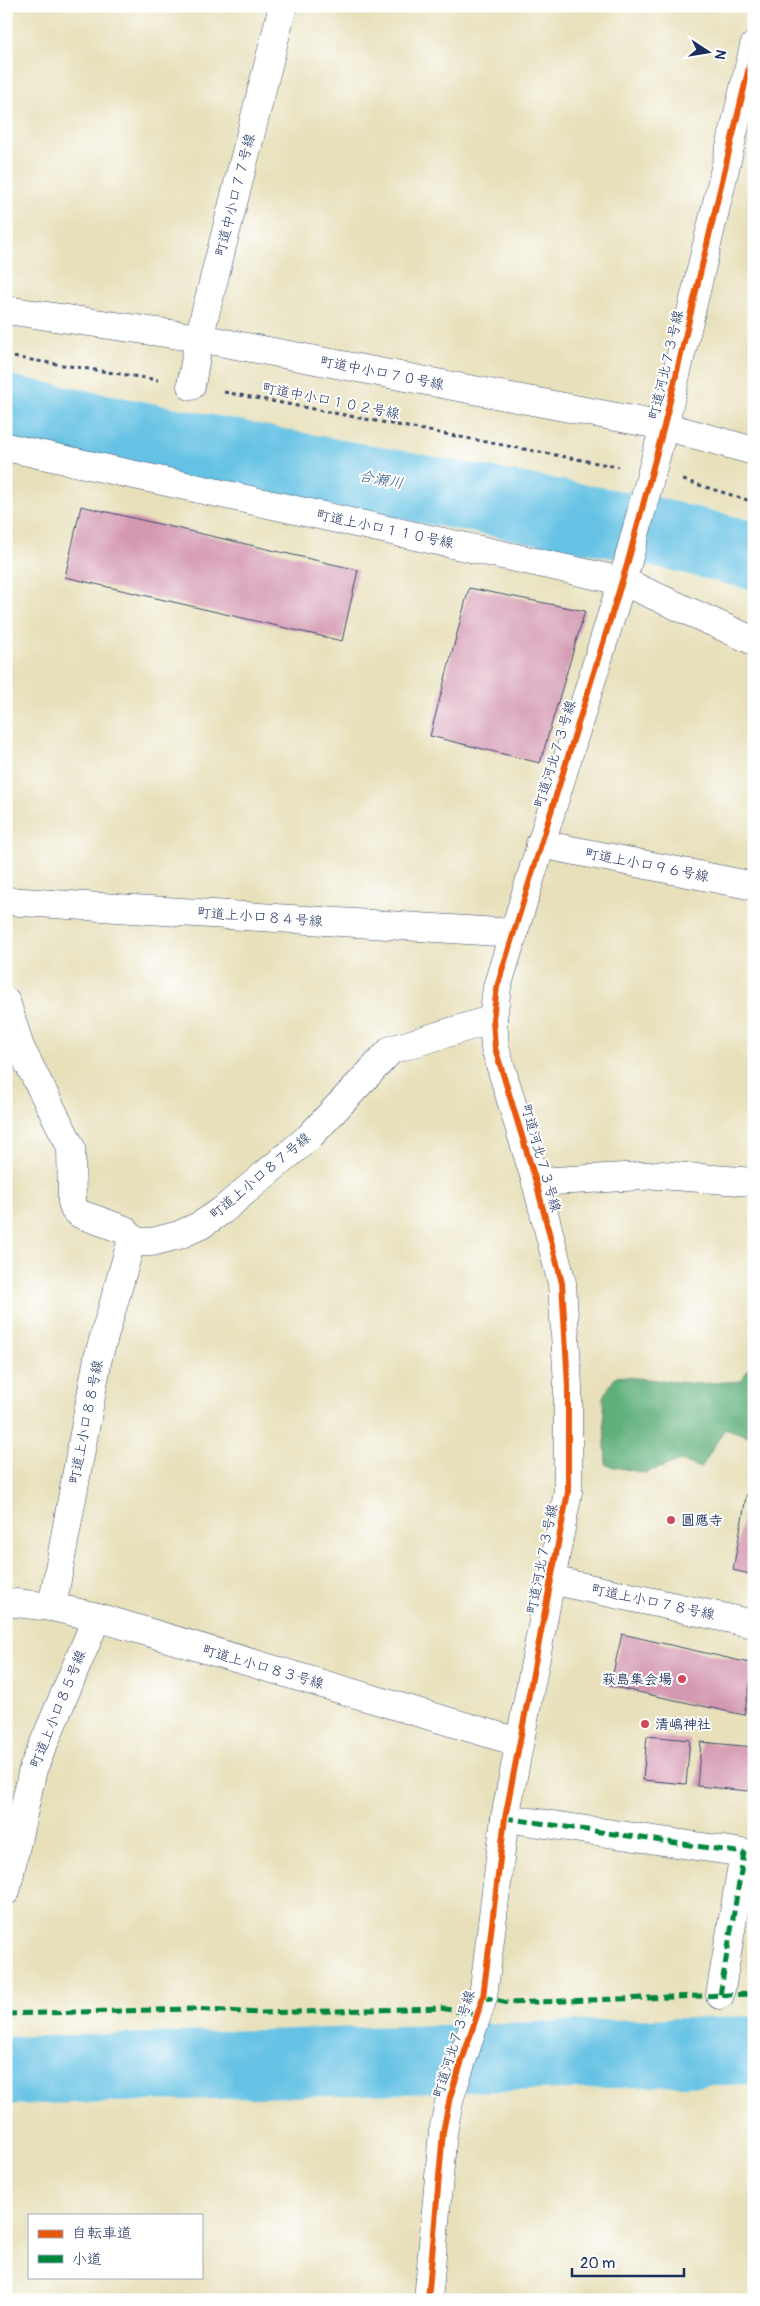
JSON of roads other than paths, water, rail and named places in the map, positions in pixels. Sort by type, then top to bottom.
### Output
[{"type":"street","name":"町道中小口７７号線","points":[[191,386],[199,338],[283,6]]},
{"type":"street","name":"町道河北７３号線","points":[[428,2300],[443,2132],[450,2097],[483,1997],[505,1818],[518,1742],[568,1492],[568,1386],[562,1282],[536,1182],[495,1048],[493,1019],[497,987],[625,573],[664,426],[754,46]]},
{"type":"street","name":"町道中小口７０号線","points":[[6,310],[199,338],[664,426],[754,451]]},
{"type":"street","name":"町道上小口１１０号線","points":[[6,447],[625,573],[754,641]]},
{"type":"street","name":"町道上小口９６号線","points":[[540,844],[754,886]]},
{"type":"street","name":"町道上小口８４号線","points":[[6,901],[514,933]]},
{"type":"street","points":[[6,1001],[20,1047],[72,1147],[72,1202],[74,1209],[80,1214],[125,1230],[132,1239]]},
{"type":"street","name":"町道上小口８７号線","points":[[132,1239],[152,1242],[179,1235],[201,1225],[223,1210],[309,1137],[391,1050],[493,1019]]},
{"type":"street","points":[[536,1182],[660,1176],[754,1182]]},
{"type":"street","name":"町道上小口８８号線","points":[[52,1607],[98,1358],[132,1239]]},
{"type":"street","name":"町道上小口７８号線","points":[[551,1580],[754,1624]]},
{"type":"street","name":"町道上小口８３号線","points":[[6,1602],[52,1607],[97,1617],[518,1742]]},
{"type":"street","name":"町道上小口８５号線","points":[[6,1891],[33,1769],[97,1617]]},
{"type":"street","points":[[505,1818],[744,1853],[720,1995]]},
{"type":"waterway","name":"合瀬川","points":[[6,409],[292,465],[652,531],[754,556]]},
{"type":"waterway","points":[[6,2071],[754,2050]]},
{"type":"place","name":"圓應寺","points":[[671,1520]]},
{"type":"place","name":"萩島集会場","points":[[682,1679]]},
{"type":"place","name":"清嶋神社","points":[[645,1724]]}]
